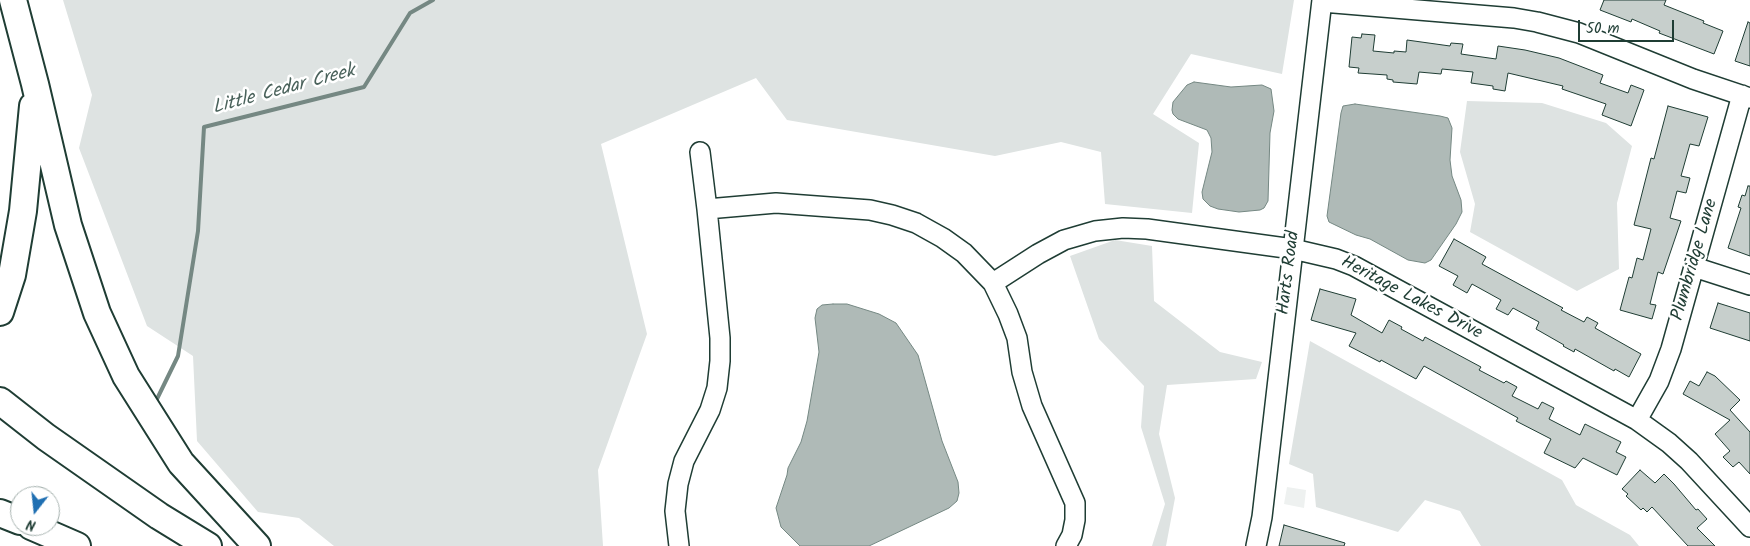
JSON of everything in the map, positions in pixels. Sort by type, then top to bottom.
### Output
[{"type":"highway","points":[[13,0],[68,225],[97,313],[126,376],[181,463],[257,546]]},
{"type":"highway","points":[[0,312],[12,275],[23,211],[35,84]]},
{"type":"highway","points":[[5,405],[46,437],[159,516],[208,546]]},
{"type":"highway","points":[[54,536],[77,546]]},
{"type":"street","points":[[1322,1],[1514,18],[1537,22],[1579,34],[1693,79],[1746,97]]},
{"type":"street","name":"Harts Road","points":[[1256,546],[1263,507],[1322,1]]},
{"type":"street","name":"Plumbridge Lane","points":[[1637,420],[1659,381],[1671,349],[1746,97]]},
{"type":"street","points":[[679,546],[675,511],[678,484],[684,461],[710,410],[717,388],[720,361],[720,338],[700,152]]},
{"type":"street","points":[[707,209],[776,203],[870,210],[892,215],[916,224],[943,238],[964,252],[993,283],[1008,314],[1016,338],[1022,372],[1032,406],[1075,503],[1075,520],[1072,535],[1066,546]]},
{"type":"street","name":"Heritage Lakes Drive","points":[[993,283],[1064,240],[1095,231],[1123,228],[1147,229],[1293,250],[1336,259],[1354,266],[1637,420],[1669,443],[1750,527]]},
{"type":"street","points":[[1694,267],[1750,285]]},
{"type":"shaded area","points":[[63,0],[1294,0],[1282,74],[1191,54],[1153,114],[1199,143],[1192,213],[1105,204],[1101,152],[1061,142],[995,156],[787,120],[756,78],[601,144],[647,334],[598,470],[603,546],[334,546],[299,518],[258,512],[197,441],[193,356],[147,326],[79,148],[92,95]]},
{"type":"shaded area","points":[[1194,82],[1231,87],[1262,85],[1271,89],[1274,111],[1270,133],[1268,201],[1264,208],[1239,212],[1218,209],[1210,206],[1203,199],[1202,192],[1212,152],[1211,138],[1207,130],[1178,119],[1172,110],[1173,102],[1187,85]]},
{"type":"shaded area","points":[[1467,101],[1542,103],[1606,123],[1632,146],[1617,203],[1619,269],[1577,291],[1470,232],[1475,204],[1460,152]]},
{"type":"shaded area","points":[[1355,104],[1448,118],[1452,128],[1450,160],[1452,176],[1461,200],[1462,212],[1431,260],[1425,263],[1408,260],[1370,239],[1356,235],[1329,222],[1327,216],[1341,113],[1343,106]]},
{"type":"shaded area","points":[[1115,240],[1152,246],[1154,301],[1220,352],[1262,362],[1256,379],[1167,385],[1159,434],[1175,498],[1166,546],[1152,546],[1165,504],[1141,427],[1144,386],[1099,339],[1070,256]]},
{"type":"shaded area","points":[[847,304],[879,314],[896,323],[918,355],[942,441],[958,482],[959,493],[957,501],[949,508],[869,546],[800,546],[781,527],[776,508],[788,468],[801,442],[807,421],[819,352],[815,318],[817,309],[822,305]]},
{"type":"shaded area","points":[[1310,341],[1562,480],[1576,505],[1630,535],[1639,546],[1481,546],[1460,511],[1425,500],[1398,532],[1316,507],[1313,474],[1289,464]]},
{"type":"shaded area","points":[[1287,487],[1306,490],[1304,508],[1284,504]]},
{"type":"building","points":[[1604,0],[1666,0],[1664,5],[1723,31],[1714,54],[1659,33],[1660,31],[1632,19],[1631,22],[1600,10]]},
{"type":"building","points":[[1748,22],[1750,23],[1750,66],[1735,61]]},
{"type":"building","points":[[1362,34],[1375,35],[1373,51],[1406,52],[1407,40],[1450,46],[1451,43],[1463,44],[1461,54],[1496,59],[1498,46],[1525,50],[1559,58],[1603,75],[1600,83],[1628,93],[1631,85],[1644,90],[1631,126],[1602,115],[1606,104],[1562,89],[1563,86],[1508,73],[1505,91],[1493,89],[1493,86],[1471,83],[1473,72],[1442,69],[1441,74],[1419,72],[1417,84],[1393,82],[1393,80],[1387,79],[1387,75],[1358,73],[1359,68],[1349,67],[1352,37],[1361,38]]},
{"type":"building","points":[[1668,106],[1708,117],[1699,146],[1690,144],[1681,176],[1690,178],[1686,193],[1677,191],[1670,218],[1681,221],[1663,274],[1658,272],[1650,304],[1656,305],[1652,319],[1620,310],[1629,277],[1632,278],[1637,258],[1643,260],[1651,229],[1634,225],[1651,158],[1654,159]]},
{"type":"building","points":[[1748,186],[1750,186],[1750,256],[1728,248],[1741,208],[1738,207],[1742,195],[1745,196]]},
{"type":"building","points":[[1454,239],[1486,257],[1482,264],[1563,308],[1561,310],[1584,322],[1587,317],[1598,323],[1595,328],[1641,354],[1629,377],[1615,369],[1614,371],[1575,349],[1574,352],[1563,346],[1536,329],[1539,322],[1513,308],[1508,315],[1496,309],[1501,300],[1472,284],[1467,293],[1453,285],[1458,276],[1439,266]]},
{"type":"building","points":[[1320,289],[1356,299],[1351,315],[1382,333],[1389,320],[1423,341],[1425,337],[1481,367],[1479,370],[1504,383],[1506,381],[1517,387],[1512,396],[1538,409],[1542,402],[1554,408],[1549,419],[1580,435],[1585,424],[1621,442],[1616,452],[1626,457],[1617,475],[1583,458],[1575,468],[1544,453],[1551,439],[1516,421],[1518,418],[1424,366],[1416,379],[1381,360],[1380,362],[1349,346],[1356,333],[1311,320]]},
{"type":"building","points":[[1718,303],[1750,313],[1750,341],[1710,328]]},
{"type":"building","points":[[1707,372],[1715,376],[1740,400],[1730,410],[1750,432],[1750,474],[1739,462],[1733,467],[1723,457],[1730,451],[1715,434],[1730,420],[1683,394],[1690,381],[1699,386]]},
{"type":"building","points":[[1640,470],[1655,483],[1664,474],[1674,484],[1696,510],[1698,509],[1707,519],[1697,528],[1715,546],[1688,546],[1652,507],[1647,512],[1643,508],[1641,510],[1626,496],[1628,494],[1622,489]]},
{"type":"building","points":[[1284,525],[1345,543],[1344,546],[1279,546]]},
{"type":"waterway","name":"Little Cedar Creek","points":[[155,403],[178,356],[198,231],[204,127],[364,87],[410,13],[433,0]]}]
